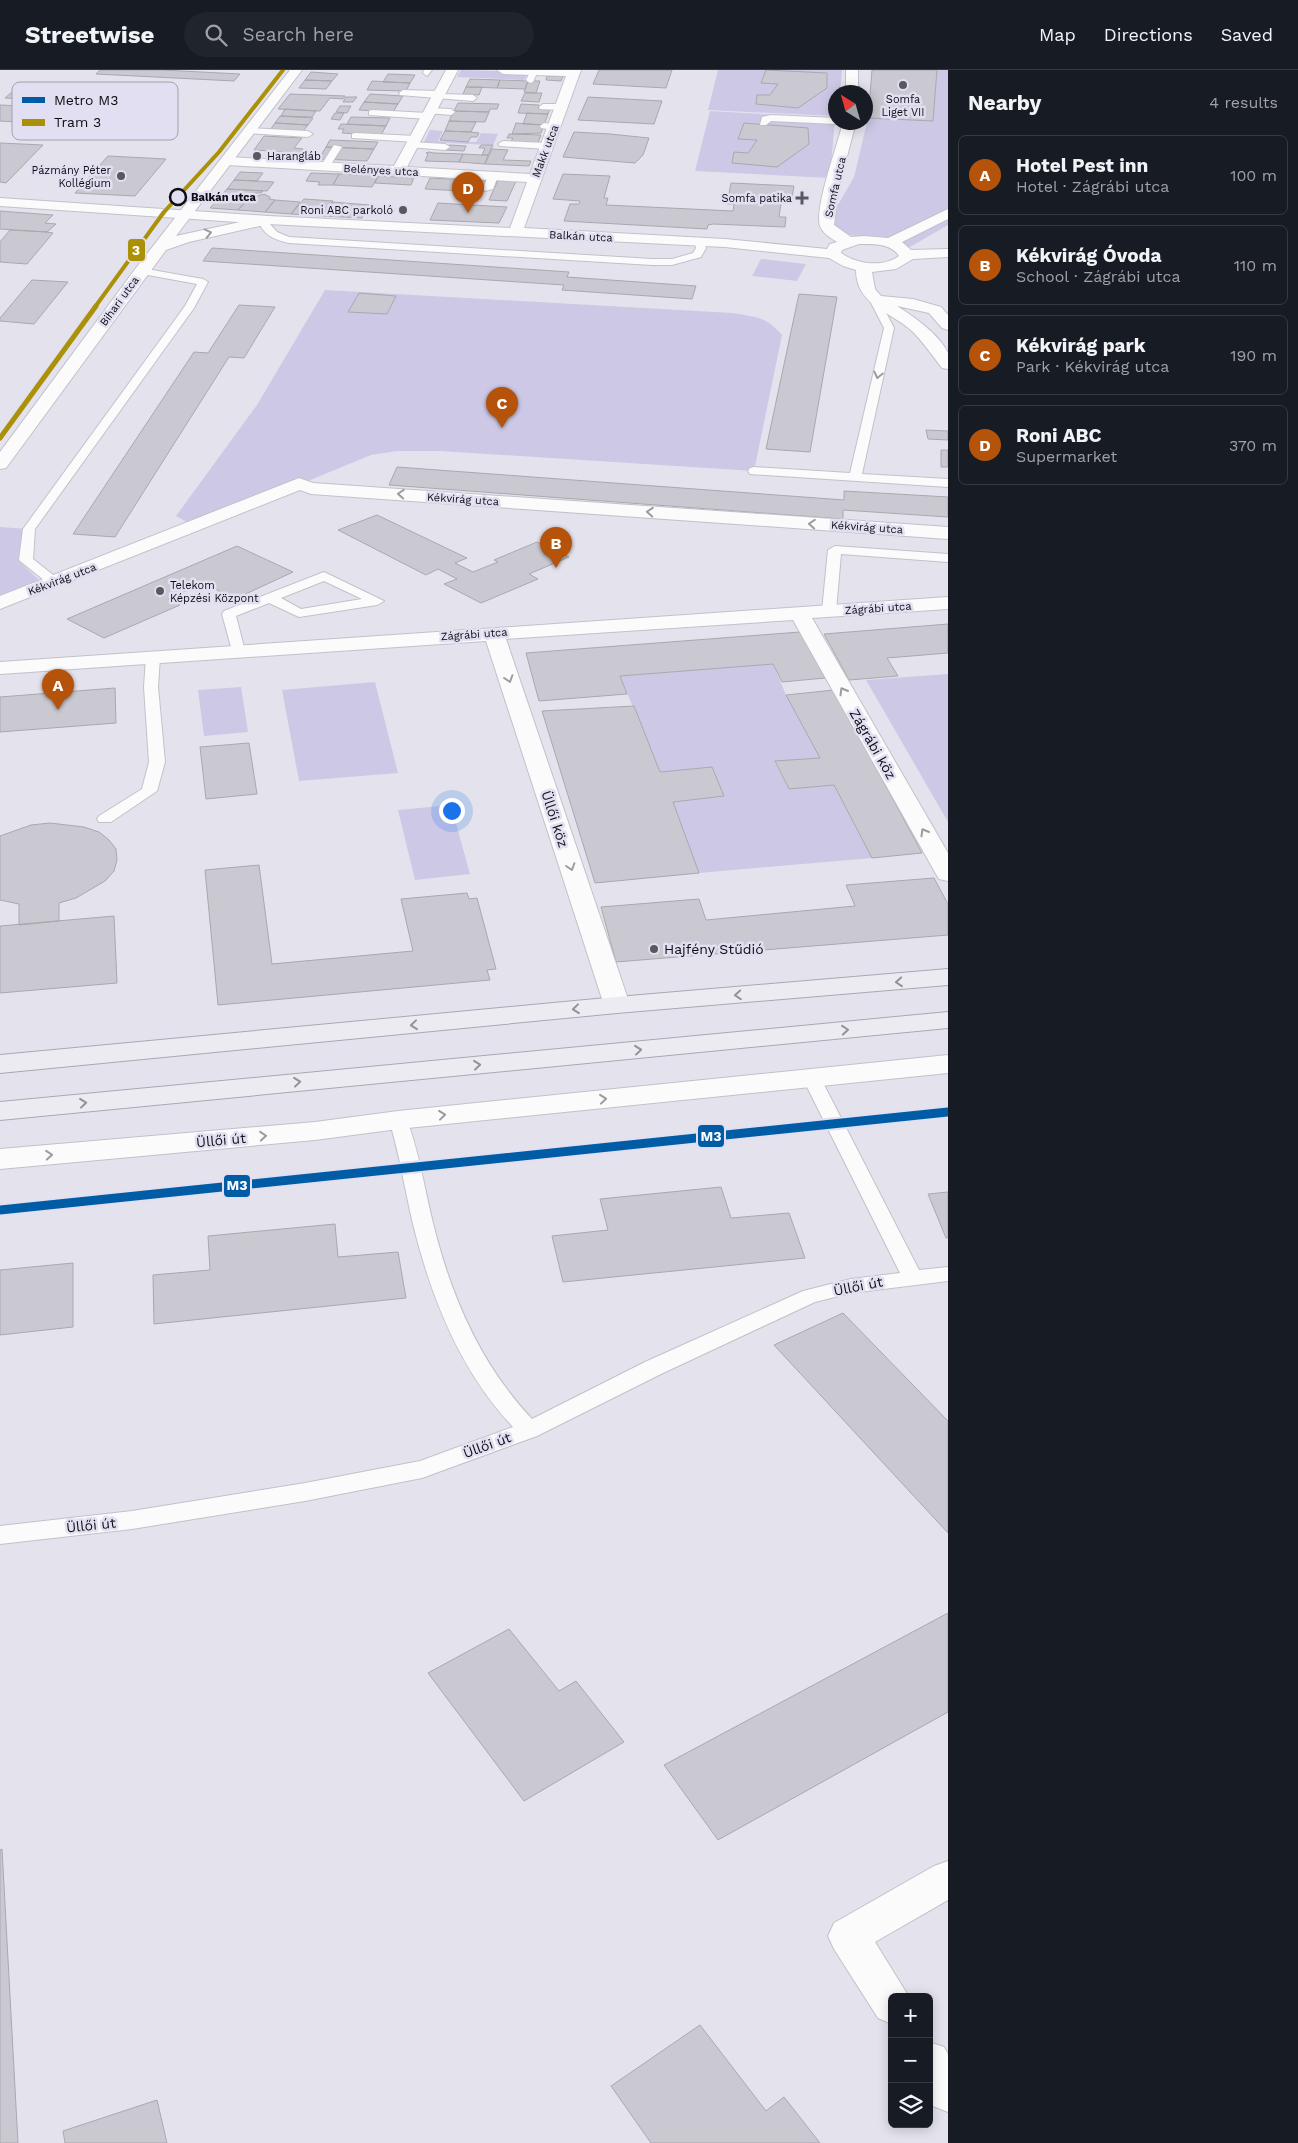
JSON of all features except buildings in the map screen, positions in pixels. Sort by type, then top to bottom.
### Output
[{"type":"main road","points":[[0,1064],[617,1005],[948,977]]},
{"type":"main road","points":[[0,1111],[948,1020]]},
{"type":"street","name":"Bihari utca","points":[[0,464],[141,271],[251,132],[296,70]]},
{"type":"street","points":[[398,171],[452,70]]},
{"type":"street","points":[[503,70],[532,76],[574,72]]},
{"type":"street","points":[[852,70],[852,85]]},
{"type":"street","name":"Makk utca","points":[[515,233],[546,146],[549,127],[561,107],[574,72]]},
{"type":"street","name":"Somfa utca","points":[[848,130],[828,209],[827,224],[831,231],[848,242]]},
{"type":"street","name":"Belényes utca","points":[[227,161],[534,178]]},
{"type":"street","name":"Balkán utca","points":[[0,202],[268,220],[700,242],[833,254],[843,261],[864,266],[896,264],[903,261],[906,255]]},
{"type":"street","points":[[889,243],[925,227],[948,213]]},
{"type":"street","points":[[162,246],[184,238],[268,220]]},
{"type":"street","points":[[833,254],[835,247],[848,242],[868,240],[889,243],[903,249],[906,255],[948,253]]},
{"type":"street","points":[[864,266],[862,278],[874,299],[917,327],[948,364]]},
{"type":"street","points":[[874,299],[941,310],[948,325]]},
{"type":"street","name":"Kékvirág utca","points":[[0,603],[298,484],[320,489],[948,533]]},
{"type":"street","name":"Zágrábi utca","points":[[0,668],[494,633],[948,604]]},
{"type":"street","name":"Zágrábi köz","points":[[799,613],[948,874]]},
{"type":"street","name":"Üllői köz","points":[[494,633],[617,1005]]},
{"type":"street","name":"Üllői út","points":[[0,1159],[314,1131],[398,1120],[948,1064]]},
{"type":"street","points":[[888,1998],[848,1936],[948,1879]]},
{"type":"street","points":[[933,2068],[948,2091]]},
{"type":"lane","points":[[415,91],[434,104],[473,98]]},
{"type":"lane","points":[[403,93],[451,111]]},
{"type":"lane","points":[[373,112],[460,101]]},
{"type":"lane","points":[[543,106],[561,107]]},
{"type":"lane","points":[[763,123],[765,119],[771,118],[828,121]]},
{"type":"lane","points":[[251,132],[308,134]]},
{"type":"lane","points":[[356,135],[415,140],[445,146]]},
{"type":"lane","points":[[504,144],[546,146]]},
{"type":"lane","points":[[325,167],[338,147]]},
{"type":"lane","points":[[303,166],[314,153]]},
{"type":"lane","points":[[488,190],[492,176]]},
{"type":"lane","points":[[268,220],[264,222],[266,228],[273,234],[289,240],[652,262],[672,262],[697,255],[702,248],[700,242]]},
{"type":"lane","points":[[55,582],[26,560],[29,529],[190,306],[203,282],[141,271]]},
{"type":"lane","points":[[855,477],[889,328],[874,299]]},
{"type":"lane","points":[[754,470],[948,483]]},
{"type":"lane","points":[[829,611],[835,550],[948,558]]},
{"type":"lane","points":[[238,651],[229,614],[324,576],[377,601],[300,614],[270,598]]},
{"type":"lane","points":[[106,819],[149,791],[157,762],[152,687],[153,657]]},
{"type":"lane","points":[[811,1077],[913,1278]]},
{"type":"lane","points":[[398,1120],[408,1148],[424,1228],[448,1303],[465,1342],[491,1387],[529,1430]]},
{"type":"lane","name":"Üllői út","points":[[0,1535],[132,1520],[365,1482],[422,1468],[529,1430],[653,1368],[810,1296],[850,1286],[948,1274]]},
{"type":"shaded area","points":[[461,70],[528,72],[524,80],[457,77]]},
{"type":"shaded area","points":[[718,70],[842,70],[841,85],[828,85],[828,116],[708,110]]},
{"type":"shaded area","points":[[937,70],[948,70],[948,225],[910,247],[831,231],[827,224],[854,177],[865,130],[873,130],[873,118],[933,121]]},
{"type":"shaded area","points":[[710,111],[828,118],[828,130],[834,130],[830,178],[695,171]]},
{"type":"shaded area","points":[[430,130],[443,131],[438,141],[476,142],[481,133],[498,134],[493,145],[424,142]]},
{"type":"shaded area","points":[[761,259],[806,264],[797,281],[752,276]]},
{"type":"shaded area","points":[[325,290],[732,313],[760,318],[771,324],[782,335],[754,471],[440,451],[397,451],[371,455],[196,527],[176,516],[257,405]]},
{"type":"shaded area","points":[[0,527],[29,529],[22,533],[18,560],[39,580],[0,595]]},
{"type":"shaded area","points":[[773,664],[786,695],[820,758],[775,762],[789,789],[834,785],[872,858],[699,873],[673,802],[724,796],[712,767],[660,772],[620,676]]},
{"type":"shaded area","points":[[948,674],[948,822],[866,680]]},
{"type":"shaded area","points":[[375,682],[398,773],[299,781],[282,690]]},
{"type":"shaded area","points":[[241,687],[248,732],[204,736],[198,690]]},
{"type":"shaded area","points":[[451,805],[470,874],[415,880],[398,810]]},
{"type":"metro line","name":"M3","points":[[0,1210],[948,1112]]},
{"type":"tram line","name":"3","points":[[0,438],[164,212],[219,152],[283,70]]},
{"type":"place","name":"Somfa Liget VII","points":[[903,85]]},
{"type":"place","name":"Harangláb","points":[[257,156]]},
{"type":"place","name":"Pázmány Péter Kollégium","points":[[121,176]]},
{"type":"place","name":"Balkán utca","points":[[178,197]]},
{"type":"place","name":"Somfa patika","points":[[802,198]]},
{"type":"place","name":"Roni ABC parkoló","points":[[403,210]]},
{"type":"place","name":"Roni ABC","points":[[468,213]]},
{"type":"place","name":"Kékvirág park","points":[[502,428]]},
{"type":"place","name":"Kékvirág Óvoda","points":[[556,568]]},
{"type":"place","name":"Telekom Képzési Központ","points":[[160,591]]},
{"type":"place","name":"Hotel Pest inn","points":[[58,710]]},
{"type":"place","name":"Hajfény Stűdió","points":[[654,949]]}]
